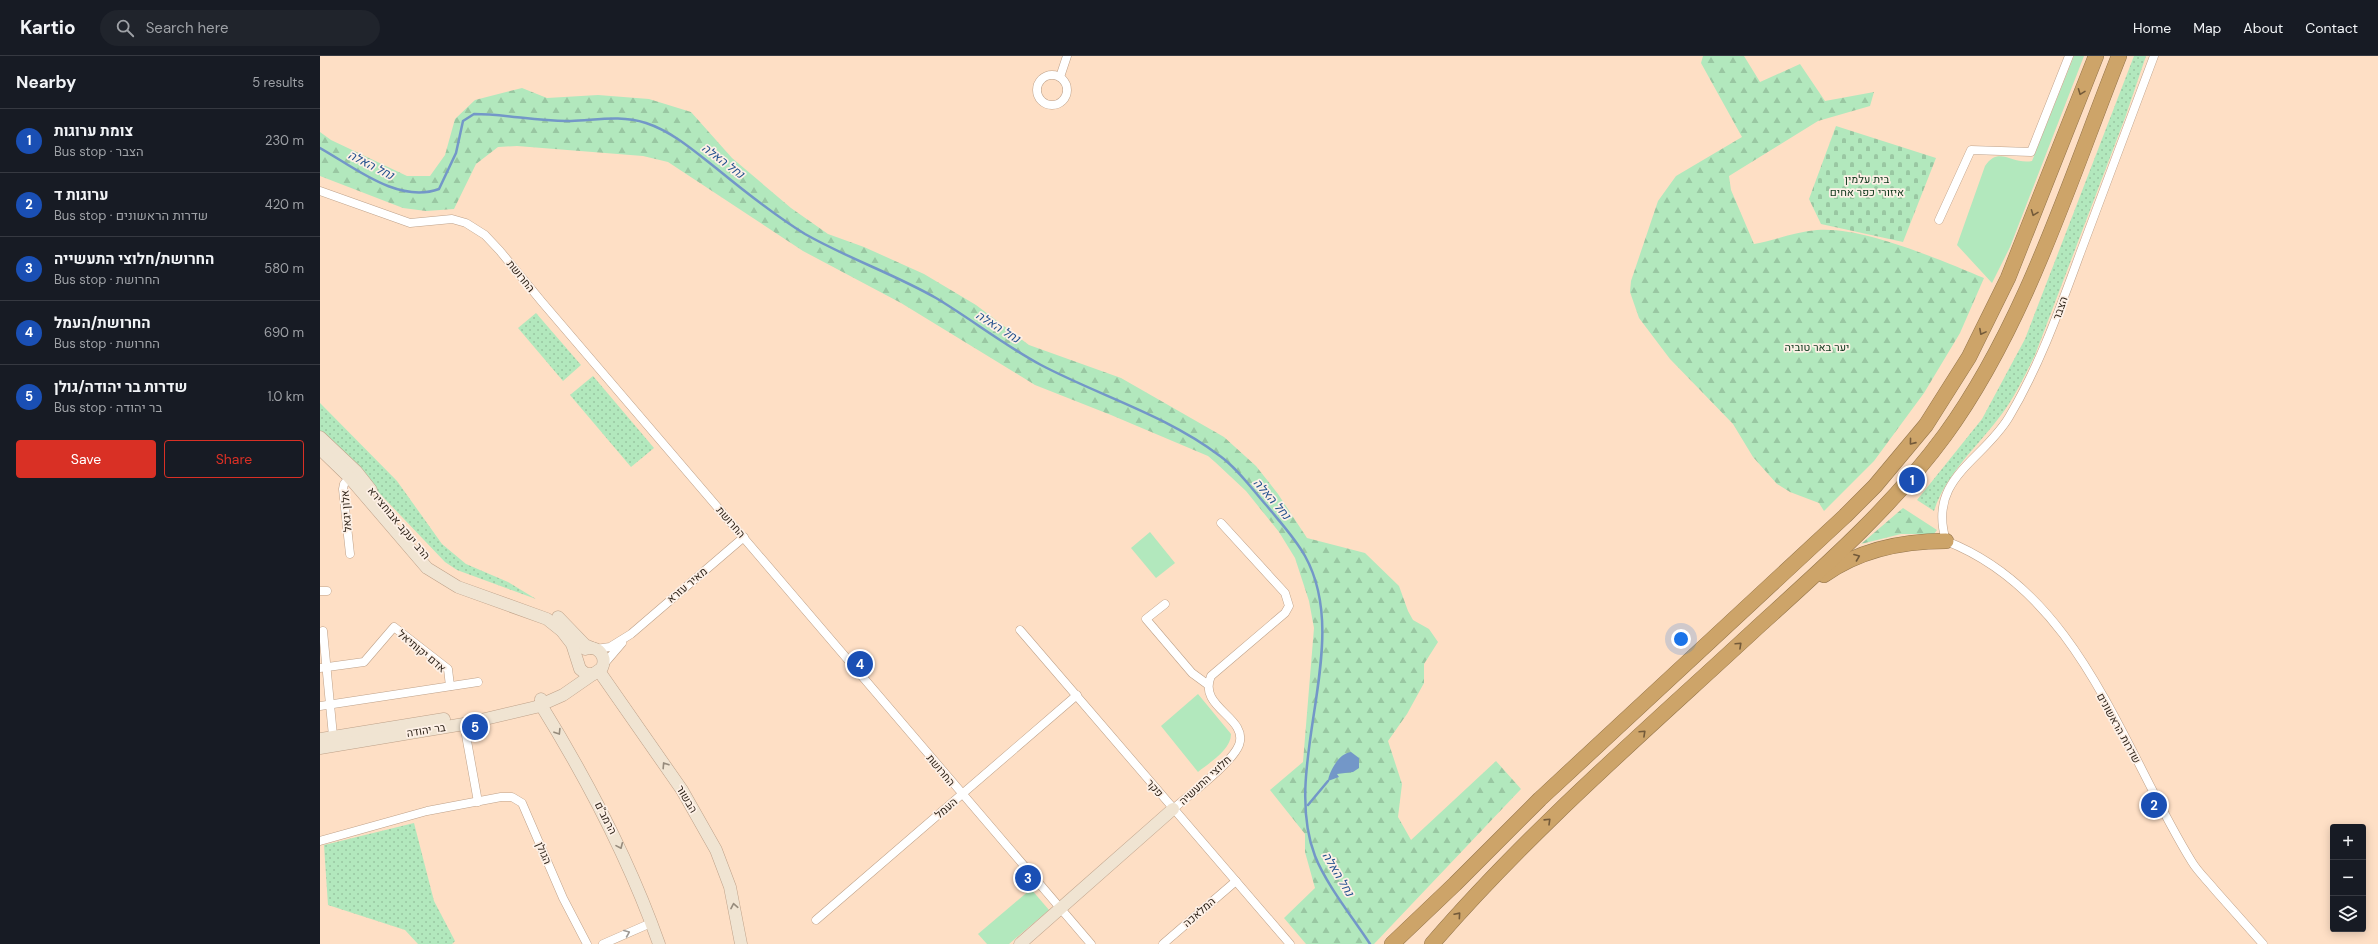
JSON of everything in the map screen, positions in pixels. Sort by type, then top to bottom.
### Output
[{"type":"highway","points":[[1392,944],[1535,804],[1845,516],[1875,486],[1926,425],[1969,357],[2008,278],[2096,56]]},
{"type":"highway","points":[[1432,944],[1471,899],[1524,844],[1789,599],[1893,497],[1943,438],[1973,393],[2028,286],[2119,56]]},
{"type":"highway","points":[[1789,599],[1832,569],[1859,556],[1898,544],[1946,541]]},
{"type":"highway","points":[[1407,944],[1455,884]]},
{"type":"street","points":[[1060,77],[1067,56]]},
{"type":"street","points":[[1939,220],[1971,150],[2031,152],[2069,56]]},
{"type":"street","name":"הצבר","points":[[1946,541],[1941,519],[1944,499],[1959,475],[2008,418],[2045,348],[2154,56]]},
{"type":"street","name":"החרושת","points":[[320,191],[410,223],[459,220],[485,235],[1091,944]]},
{"type":"street","name":"הרב יעקב אבוחצירא","points":[[320,437],[432,561],[460,579],[539,606],[552,612],[585,645],[594,649]]},
{"type":"street","name":"הרב יעקב אבוחצירא","points":[[320,449],[352,474],[427,568],[458,587],[547,619],[562,632],[572,644],[578,663]]},
{"type":"street","name":"אלון יגאל","points":[[350,554],[343,488],[352,474]]},
{"type":"street","points":[[1165,604],[1146,619],[1192,673],[1207,684],[1215,671],[1285,613],[1289,606],[1285,593],[1221,523]]},
{"type":"street","name":"מאיר עזרא","points":[[599,670],[631,634],[744,537]]},
{"type":"street","name":"שדרות הראשונים","points":[[1946,541],[1968,549],[2015,582],[2031,596],[2062,631],[2097,688],[2192,863],[2263,944]]},
{"type":"street","name":"אדם יקותיאל","points":[[324,667],[364,662],[394,627],[448,669],[450,686]]},
{"type":"street","name":"פקר","points":[[1020,630],[1290,944]]},
{"type":"street","points":[[323,631],[324,667],[331,704],[333,736]]},
{"type":"street","name":"מאיר עזרא","points":[[594,649],[610,647],[631,634]]},
{"type":"street","points":[[594,649],[603,655],[599,670],[582,672],[578,663],[580,653],[594,649]]},
{"type":"street","name":"בר יהודה","points":[[320,739],[462,716],[541,701],[567,684],[574,676],[578,663]]},
{"type":"street","name":"בר יהודה","points":[[320,748],[464,724],[563,695],[599,670]]},
{"type":"street","name":"הבשור","points":[[599,670],[679,785],[716,850],[730,887],[741,944]]},
{"type":"street","name":"אדם יקותיאל","points":[[320,706],[478,682]]},
{"type":"street","name":"חלוצי התעשיה","points":[[1020,944],[1231,757],[1240,739],[1236,726],[1209,696],[1207,684]]},
{"type":"street","name":"העמל","points":[[816,920],[1077,695]]},
{"type":"street","name":"הרמב\"ם","points":[[541,701],[572,754],[610,825],[659,944]]},
{"type":"street","points":[[464,724],[478,802]]},
{"type":"street","name":"הגולן","points":[[320,841],[427,811],[501,797],[512,798],[522,802],[563,898],[587,944]]},
{"type":"street","name":"המלאכה","points":[[1163,944],[1236,881]]},
{"type":"street","points":[[603,944],[651,923]]},
{"type":"green space","name":"יער באר טוביה","points":[[1703,56],[1744,56],[1760,82],[1800,64],[1825,101],[1874,92],[1870,106],[1818,121],[1729,176],[1731,190],[1754,244],[1809,231],[1836,230],[1856,233],[1901,246],[1946,262],[1984,278],[1960,333],[1924,393],[1874,461],[1824,511],[1819,503],[1790,492],[1777,484],[1753,457],[1733,424],[1670,359],[1639,318],[1630,292],[1631,281],[1658,201],[1676,176],[1742,137],[1701,63]]},
{"type":"green space","points":[[2074,56],[2084,56],[2010,247],[1992,283],[1957,245],[1985,166],[1990,160],[2001,156],[2018,161],[2032,161]]},
{"type":"green space","points":[[2134,56],[2146,56],[2125,118],[2035,355],[2009,404],[1953,474],[1939,498],[1934,511],[1917,500],[1982,419],[2025,339]]},
{"type":"green space","points":[[522,88],[547,98],[598,95],[649,99],[691,112],[732,158],[791,208],[828,234],[864,247],[924,274],[976,305],[1029,345],[1121,378],[1224,437],[1256,466],[1278,494],[1307,538],[1365,553],[1399,586],[1413,620],[1429,629],[1438,642],[1424,664],[1424,683],[1407,714],[1388,741],[1402,784],[1398,817],[1411,840],[1496,761],[1521,789],[1374,944],[1306,944],[1284,918],[1315,888],[1305,852],[1305,834],[1270,790],[1303,762],[1314,628],[1309,601],[1295,558],[1279,532],[1246,491],[1208,456],[1035,385],[901,303],[803,251],[668,162],[643,156],[517,146],[498,147],[476,164],[454,209],[426,211],[403,208],[320,176],[320,132],[331,140],[407,176],[430,176],[445,155],[455,119],[475,100]]},
{"type":"green space","name":"בית עלמין איזורי כפר אחים","points":[[1836,126],[1936,158],[1903,242],[1821,224],[1809,199]]},
{"type":"green space","points":[[536,313],[581,365],[563,381],[518,328]]},
{"type":"green space","points":[[593,376],[654,448],[631,467],[570,395]]},
{"type":"green space","points":[[320,403],[397,481],[442,544],[466,564],[508,582],[536,599],[457,570],[445,562],[320,431]]},
{"type":"green space","points":[[1903,508],[1937,530],[1934,534],[1901,534],[1861,544]]},
{"type":"green space","points":[[1150,532],[1175,563],[1156,578],[1131,548]]},
{"type":"green space","points":[[1198,694],[1231,734],[1228,745],[1224,750],[1198,772],[1161,726]]},
{"type":"green space","points":[[414,823],[434,901],[455,941],[452,944],[418,944],[405,930],[328,905],[324,845]]},
{"type":"green space","points":[[1031,889],[1049,910],[1009,944],[987,944],[978,934]]},
{"type":"water","points":[[1351,752],[1359,758],[1359,768],[1353,772],[1337,774],[1339,777],[1328,781],[1335,764],[1342,756]]},
{"type":"waterway","name":"נחל האלה","points":[[320,148],[362,173],[392,188],[408,192],[424,192],[439,189],[456,153],[463,121],[474,114],[559,121],[627,119],[646,123],[665,131],[683,142],[759,202],[805,234],[837,251],[920,289],[1041,365],[1155,417],[1178,429],[1227,461],[1245,480],[1297,543],[1305,556],[1318,590],[1322,627],[1320,666],[1309,744],[1306,783],[1307,821],[1315,856],[1320,867],[1370,944]]},
{"type":"waterway","points":[[1308,805],[1328,781]]},
{"type":"place","name":"צומת ערוגות","points":[[1912,480]]},
{"type":"place","name":"החרושת/העמל","points":[[860,664]]},
{"type":"place","name":"שדרות בר יהודה/גולן","points":[[475,727]]},
{"type":"place","name":"ערוגות ד","points":[[2154,805]]},
{"type":"place","name":"החרושת/חלוצי התעשייה","points":[[1028,878]]}]
